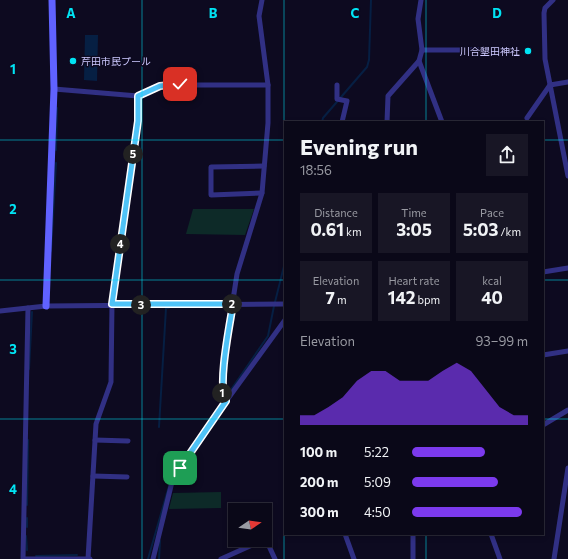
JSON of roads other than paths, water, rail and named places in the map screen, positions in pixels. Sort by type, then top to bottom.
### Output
[{"type":"street","points":[[46,306],[54,89],[52,0]]},
{"type":"street","points":[[226,401],[222,395],[226,345],[237,274],[262,193],[268,123],[268,85],[259,16],[262,0]]},
{"type":"street","points":[[387,121],[388,96],[419,61],[422,50],[418,19],[421,0]]},
{"type":"street","points":[[553,0],[546,8],[544,13],[545,59],[568,176]]},
{"type":"street","points":[[422,50],[490,50]]},
{"type":"street","points":[[419,61],[442,121]]},
{"type":"street","points":[[527,118],[550,85],[568,82]]},
{"type":"street","points":[[54,89],[138,96],[160,86],[180,84],[268,85]]},
{"type":"street","points":[[337,85],[339,100],[347,101],[342,121]]},
{"type":"street","points":[[28,308],[24,559],[89,559],[96,424],[111,382],[112,304],[138,121],[138,96]]},
{"type":"street","points":[[262,193],[211,195],[211,168],[264,166]]},
{"type":"street","points":[[544,272],[568,268]]},
{"type":"street","points":[[0,311],[46,306],[112,304],[284,304]]},
{"type":"street","points":[[153,559],[172,482],[226,401],[284,321]]},
{"type":"street","points":[[544,355],[568,351]]},
{"type":"street","points":[[544,424],[568,410]]},
{"type":"street","points":[[95,440],[128,442]]},
{"type":"street","points":[[554,559],[568,468]]},
{"type":"street","points":[[93,476],[124,477]]},
{"type":"street","points":[[345,535],[354,559]]},
{"type":"street","points":[[413,535],[413,559]]},
{"type":"street","points":[[491,535],[500,559]]},
{"type":"street","points":[[221,559],[248,547]]},
{"type":"street","points":[[269,547],[275,559]]},
{"type":"water","points":[[85,35],[98,35],[97,81],[84,80]]},
{"type":"waterway","points":[[322,121],[323,118],[367,67],[369,60],[371,0]]},
{"type":"waterway","points":[[56,150],[57,108]]},
{"type":"waterway","points":[[51,251],[56,163]]},
{"type":"waterway","points":[[275,302],[284,266]]},
{"type":"waterway","points":[[228,394],[268,336],[274,306]]},
{"type":"waterway","points":[[206,307],[225,307]]},
{"type":"waterway","points":[[159,427],[166,308],[169,308]]},
{"type":"waterway","points":[[29,369],[32,312]]},
{"type":"waterway","points":[[170,481],[205,427]]},
{"type":"waterway","points":[[27,505],[28,440]]},
{"type":"waterway","points":[[148,559],[169,486]]},
{"type":"waterway","points":[[27,518],[27,527]]},
{"type":"waterway","points":[[26,536],[27,550]]},
{"type":"waterway","points":[[159,559],[160,541]]},
{"type":"waterway","points":[[36,556],[77,555]]},
{"type":"place","name":"川合墾田神社","points":[[528,51]]},
{"type":"place","name":"芹田市民プール","points":[[73,61]]}]
